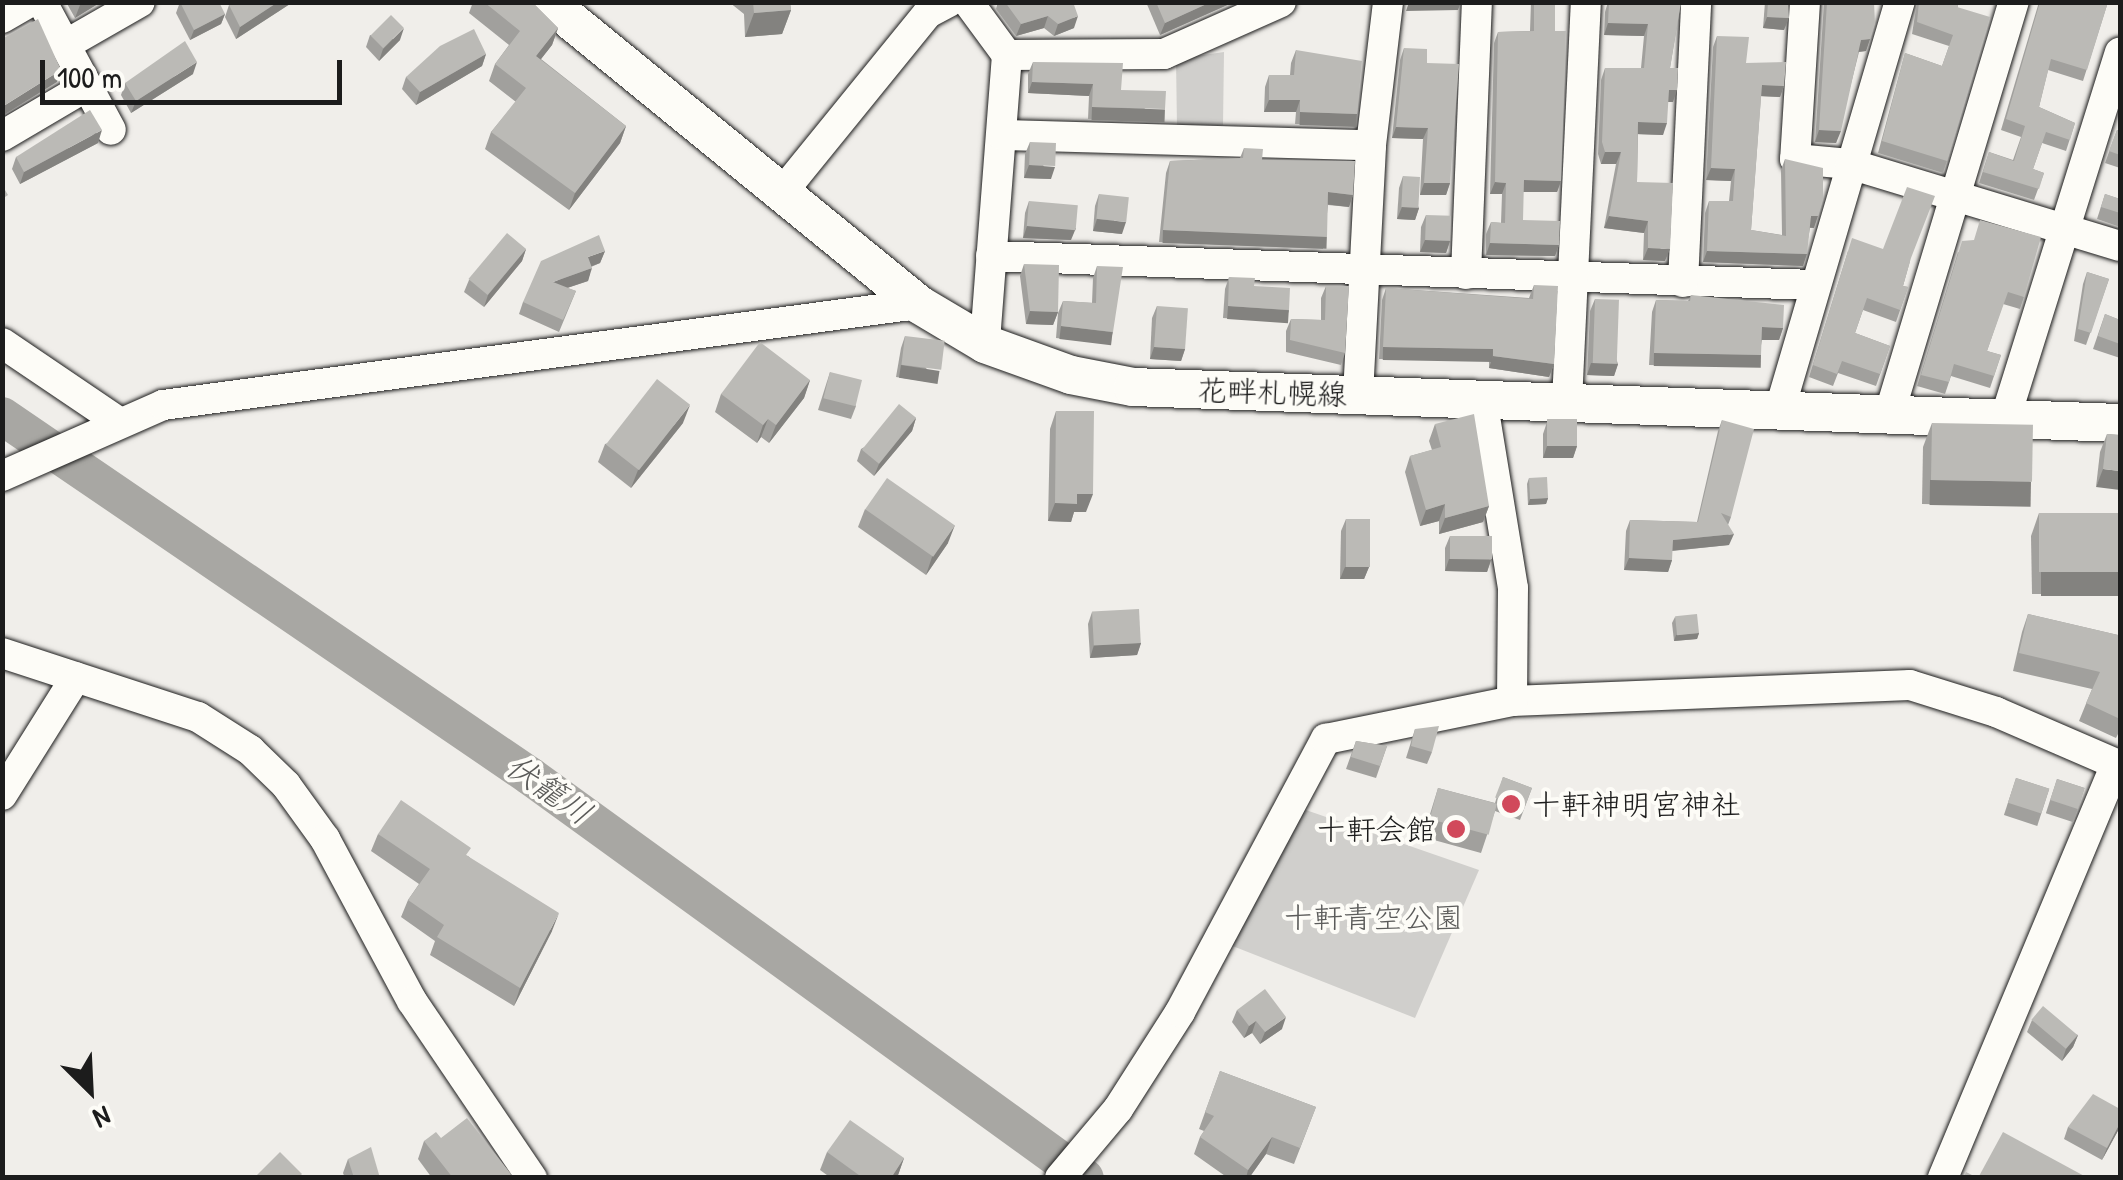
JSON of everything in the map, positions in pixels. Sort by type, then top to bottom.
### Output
[{"type":"main road","name":"花畔札幌線","points":[[548,2],[918,304],[985,344],[1071,375],[1133,386],[2120,423]]},
{"type":"street","points":[[2,18],[30,2]]},
{"type":"street","points":[[42,2],[111,130]]},
{"type":"street","points":[[65,44],[140,2]]},
{"type":"street","points":[[780,195],[928,13],[949,2]]},
{"type":"street","points":[[968,2],[1007,54],[985,344]]},
{"type":"street","points":[[1358,395],[1371,146],[1388,2]]},
{"type":"street","points":[[1466,274],[1477,2]]},
{"type":"street","points":[[1568,402],[1586,2]]},
{"type":"street","points":[[1683,282],[1696,2]]},
{"type":"street","points":[[1806,2],[1795,160],[1850,164],[2120,246]]},
{"type":"street","points":[[1778,412],[1812,285],[1900,2]]},
{"type":"street","points":[[1889,416],[2014,2]]},
{"type":"street","points":[[1007,54],[1164,54],[1275,4]]},
{"type":"street","points":[[2005,420],[2120,53]]},
{"type":"street","points":[[2,136],[87,86]]},
{"type":"street","points":[[1002,135],[1371,146]]},
{"type":"street","points":[[991,256],[1812,285]]},
{"type":"street","points":[[2,476],[111,424],[163,405],[918,304]]},
{"type":"street","points":[[2,343],[111,424]]},
{"type":"street","points":[[1482,399],[1513,588],[1512,701]]},
{"type":"street","points":[[2,653],[198,717],[250,750],[286,785],[325,839],[412,1001],[532,1178]]},
{"type":"street","points":[[2,795],[76,677]]},
{"type":"street","points":[[1060,1178],[1106,1122],[1180,1012],[1326,739],[1512,701],[1910,685],[1996,712],[2116,764],[1943,1178]]},
{"type":"green space","points":[[1224,52],[1223,125],[1177,128],[1176,59]]},
{"type":"green space","name":"十軒青空公園","points":[[1303,809],[1479,870],[1415,1018],[1230,945]]},
{"type":"building","points":[[180,2],[219,2],[225,14],[194,30]]},
{"type":"building","points":[[278,2],[240,27],[229,5]]},
{"type":"building","points":[[484,2],[532,2],[558,28],[536,56],[626,126],[575,193],[491,132],[526,88],[495,64],[520,31]]},
{"type":"building","points":[[753,2],[790,2],[791,10],[754,13]]},
{"type":"building","points":[[1005,2],[1073,2],[1078,16],[1058,24],[1048,16],[1021,24]]},
{"type":"building","points":[[1156,2],[1211,2],[1165,23]]},
{"type":"building","points":[[1534,2],[1555,2],[1555,31],[1566,31],[1561,181],[1524,180],[1523,220],[1560,221],[1559,245],[1490,243],[1491,222],[1505,223],[1506,183],[1495,182],[1498,32],[1534,31]]},
{"type":"building","points":[[1609,2],[1681,2],[1670,68],[1678,68],[1677,90],[1669,90],[1667,123],[1638,122],[1637,182],[1673,183],[1670,249],[1648,248],[1648,221],[1609,216],[1621,152],[1605,152],[1602,142],[1605,68],[1644,68],[1648,24],[1608,23]]},
{"type":"building","points":[[1768,2],[1788,2],[1789,18],[1767,17]]},
{"type":"building","points":[[1827,2],[1874,2],[1875,23],[1870,39],[1861,40],[1841,131],[1819,130]]},
{"type":"building","points":[[1919,2],[1958,2],[1957,7],[1990,17],[1947,161],[1882,141],[1905,53],[1942,66],[1953,35],[1917,22]]},
{"type":"building","points":[[2040,2],[2108,2],[2087,70],[2051,59],[2039,107],[2075,123],[2070,140],[2046,132],[2033,169],[2044,173],[2039,189],[1983,172],[1989,152],[2014,161],[2025,126],[2006,119]]},
{"type":"building","points":[[391,15],[404,28],[383,48],[370,36]]},
{"type":"building","points":[[38,19],[61,70],[2,107],[2,39]]},
{"type":"building","points":[[474,29],[486,54],[420,92],[406,77],[440,46]]},
{"type":"building","points":[[1717,36],[1749,37],[1746,63],[1786,62],[1784,86],[1762,85],[1751,230],[1786,236],[1785,159],[1823,168],[1823,199],[1818,216],[1811,216],[1807,254],[1707,251],[1709,201],[1733,201],[1735,169],[1711,168]]},
{"type":"building","points":[[185,41],[197,62],[136,101],[125,83]]},
{"type":"building","points":[[1404,48],[1427,49],[1427,63],[1459,64],[1450,183],[1424,183],[1428,128],[1396,127]]},
{"type":"building","points":[[1296,50],[1362,61],[1357,114],[1300,112],[1300,100],[1269,100],[1269,75],[1294,75]]},
{"type":"building","points":[[1033,62],[1123,63],[1121,90],[1166,91],[1165,109],[1092,107],[1093,84],[1032,82]]},
{"type":"building","points":[[90,110],[102,130],[24,172],[16,157]]},
{"type":"building","points":[[2117,130],[2120,131],[2120,155],[2109,151]]},
{"type":"building","points":[[1030,142],[1056,143],[1055,166],[1029,165]]},
{"type":"building","points":[[1244,148],[1263,149],[1262,160],[1355,161],[1353,195],[1328,192],[1327,237],[1163,230],[1170,161],[1243,158]]},
{"type":"building","points":[[1403,176],[1420,177],[1418,208],[1401,207]]},
{"type":"building","points":[[1907,187],[1935,196],[1911,258],[1903,286],[1908,287],[1900,310],[1867,298],[1855,333],[1890,346],[1880,374],[1842,361],[1837,374],[1813,365],[1852,238],[1883,249]]},
{"type":"building","points":[[1099,194],[1129,197],[1126,222],[1096,219]]},
{"type":"building","points":[[2105,194],[2120,199],[2120,213],[2101,207]]},
{"type":"building","points":[[1029,201],[1078,205],[1076,230],[1027,226]]},
{"type":"building","points":[[1426,215],[1451,216],[1450,241],[1425,240]]},
{"type":"building","points":[[1980,220],[2041,237],[2024,297],[2008,292],[1987,351],[2001,355],[1994,376],[1954,364],[1949,382],[1921,375],[1962,241],[1974,240]]},
{"type":"building","points":[[507,233],[526,249],[488,295],[468,279]]},
{"type":"building","points":[[599,235],[605,251],[588,257],[592,268],[553,282],[576,291],[563,320],[523,302],[541,261]]},
{"type":"building","points":[[1024,264],[1059,265],[1058,312],[1030,311]]},
{"type":"building","points":[[1097,266],[1123,267],[1113,332],[1061,326],[1063,301],[1096,303]]},
{"type":"building","points":[[2087,272],[2109,279],[2091,333],[2078,329]]},
{"type":"building","points":[[1229,277],[1255,278],[1254,286],[1290,288],[1289,310],[1228,306]]},
{"type":"building","points":[[1534,285],[1558,286],[1554,364],[1493,356],[1493,349],[1383,347],[1386,288],[1533,299]]},
{"type":"building","points":[[1326,286],[1349,286],[1345,353],[1290,340],[1291,319],[1325,320]]},
{"type":"building","points":[[1691,295],[1784,305],[1783,328],[1762,327],[1761,355],[1654,353],[1656,300],[1690,301]]},
{"type":"building","points":[[1595,299],[1619,300],[1617,364],[1593,363]]},
{"type":"building","points":[[1157,306],[1188,308],[1185,349],[1154,347]]},
{"type":"building","points":[[2105,314],[2120,320],[2120,344],[2098,336]]},
{"type":"building","points":[[905,336],[945,341],[941,370],[901,365]]},
{"type":"building","points":[[760,342],[810,380],[776,425],[768,419],[763,425],[721,394]]},
{"type":"building","points":[[830,372],[862,380],[855,406],[823,398]]},
{"type":"building","points":[[657,379],[690,405],[639,470],[606,444]]},
{"type":"building","points":[[899,404],[916,418],[879,464],[862,450]]},
{"type":"building","points":[[1056,411],[1094,411],[1093,494],[1077,494],[1077,504],[1055,503]]},
{"type":"building","points":[[1474,414],[1489,506],[1445,518],[1445,504],[1426,510],[1410,456],[1441,447],[1435,424]]},
{"type":"building","points":[[1547,419],[1577,419],[1577,446],[1547,446]]},
{"type":"building","points":[[1722,420],[1754,429],[1731,517],[1721,513],[1734,534],[1673,540],[1672,560],[1629,558],[1630,520],[1698,522]]},
{"type":"building","points":[[1932,423],[2033,425],[2032,482],[1931,480]]},
{"type":"building","points":[[2107,434],[2120,435],[2120,471],[2103,469]]},
{"type":"building","points":[[1547,477],[1548,498],[1530,499],[1529,478]]},
{"type":"building","points":[[887,478],[955,526],[933,557],[865,509]]},
{"type":"building","points":[[2039,513],[2120,513],[2120,572],[2039,572]]},
{"type":"building","points":[[1346,519],[1370,519],[1370,567],[1346,567]]},
{"type":"building","points":[[1450,536],[1492,536],[1492,559],[1450,559]]},
{"type":"building","points":[[1139,609],[1141,643],[1094,645],[1092,611]]},
{"type":"building","points":[[1697,614],[1699,633],[1677,635],[1675,616]]},
{"type":"building","points":[[2028,614],[2118,635],[2120,628],[2120,719],[2086,703],[2100,672],[2019,653]]},
{"type":"building","points":[[1439,726],[1432,752],[1411,746],[1415,729]]},
{"type":"building","points":[[1356,741],[1387,746],[1380,766],[1351,757]]},
{"type":"building","points":[[1503,777],[1532,788],[1524,809],[1495,798]]},
{"type":"building","points":[[2016,778],[2049,789],[2041,814],[2008,803]]},
{"type":"building","points":[[2057,779],[2085,788],[2078,809],[2050,800]]},
{"type":"building","points":[[1438,788],[1497,804],[1489,835],[1430,819]]},
{"type":"building","points":[[401,800],[471,848],[466,855],[559,913],[520,988],[437,937],[444,925],[408,900],[430,869],[378,834]]},
{"type":"building","points":[[1265,989],[1286,1017],[1265,1032],[1256,1021],[1249,1026],[1237,1010]]},
{"type":"building","points":[[2043,1006],[2077,1035],[2066,1049],[2031,1020]]},
{"type":"building","points":[[1220,1071],[1316,1107],[1300,1148],[1272,1137],[1248,1170],[1200,1137],[1214,1116],[1205,1112]]},
{"type":"building","points":[[2093,1094],[2120,1109],[2120,1123],[2107,1148],[2068,1127]]},
{"type":"building","points":[[467,1118],[511,1174],[506,1178],[453,1178],[424,1141],[436,1132],[441,1138]]},
{"type":"building","points":[[850,1120],[904,1158],[891,1178],[863,1178],[827,1152]]},
{"type":"building","points":[[2003,1132],[2088,1178],[1978,1178]]},
{"type":"building","points":[[371,1147],[380,1178],[354,1178],[348,1159]]},
{"type":"building","points":[[280,1152],[302,1174],[298,1178],[254,1178]]},
{"type":"waterway","name":"伏籠川","points":[[2,416],[530,776],[1085,1178]]},
{"type":"place","name":"十軒神明宮神社","points":[[1511,804]]},
{"type":"place","name":"十軒会館","points":[[1456,829]]}]
